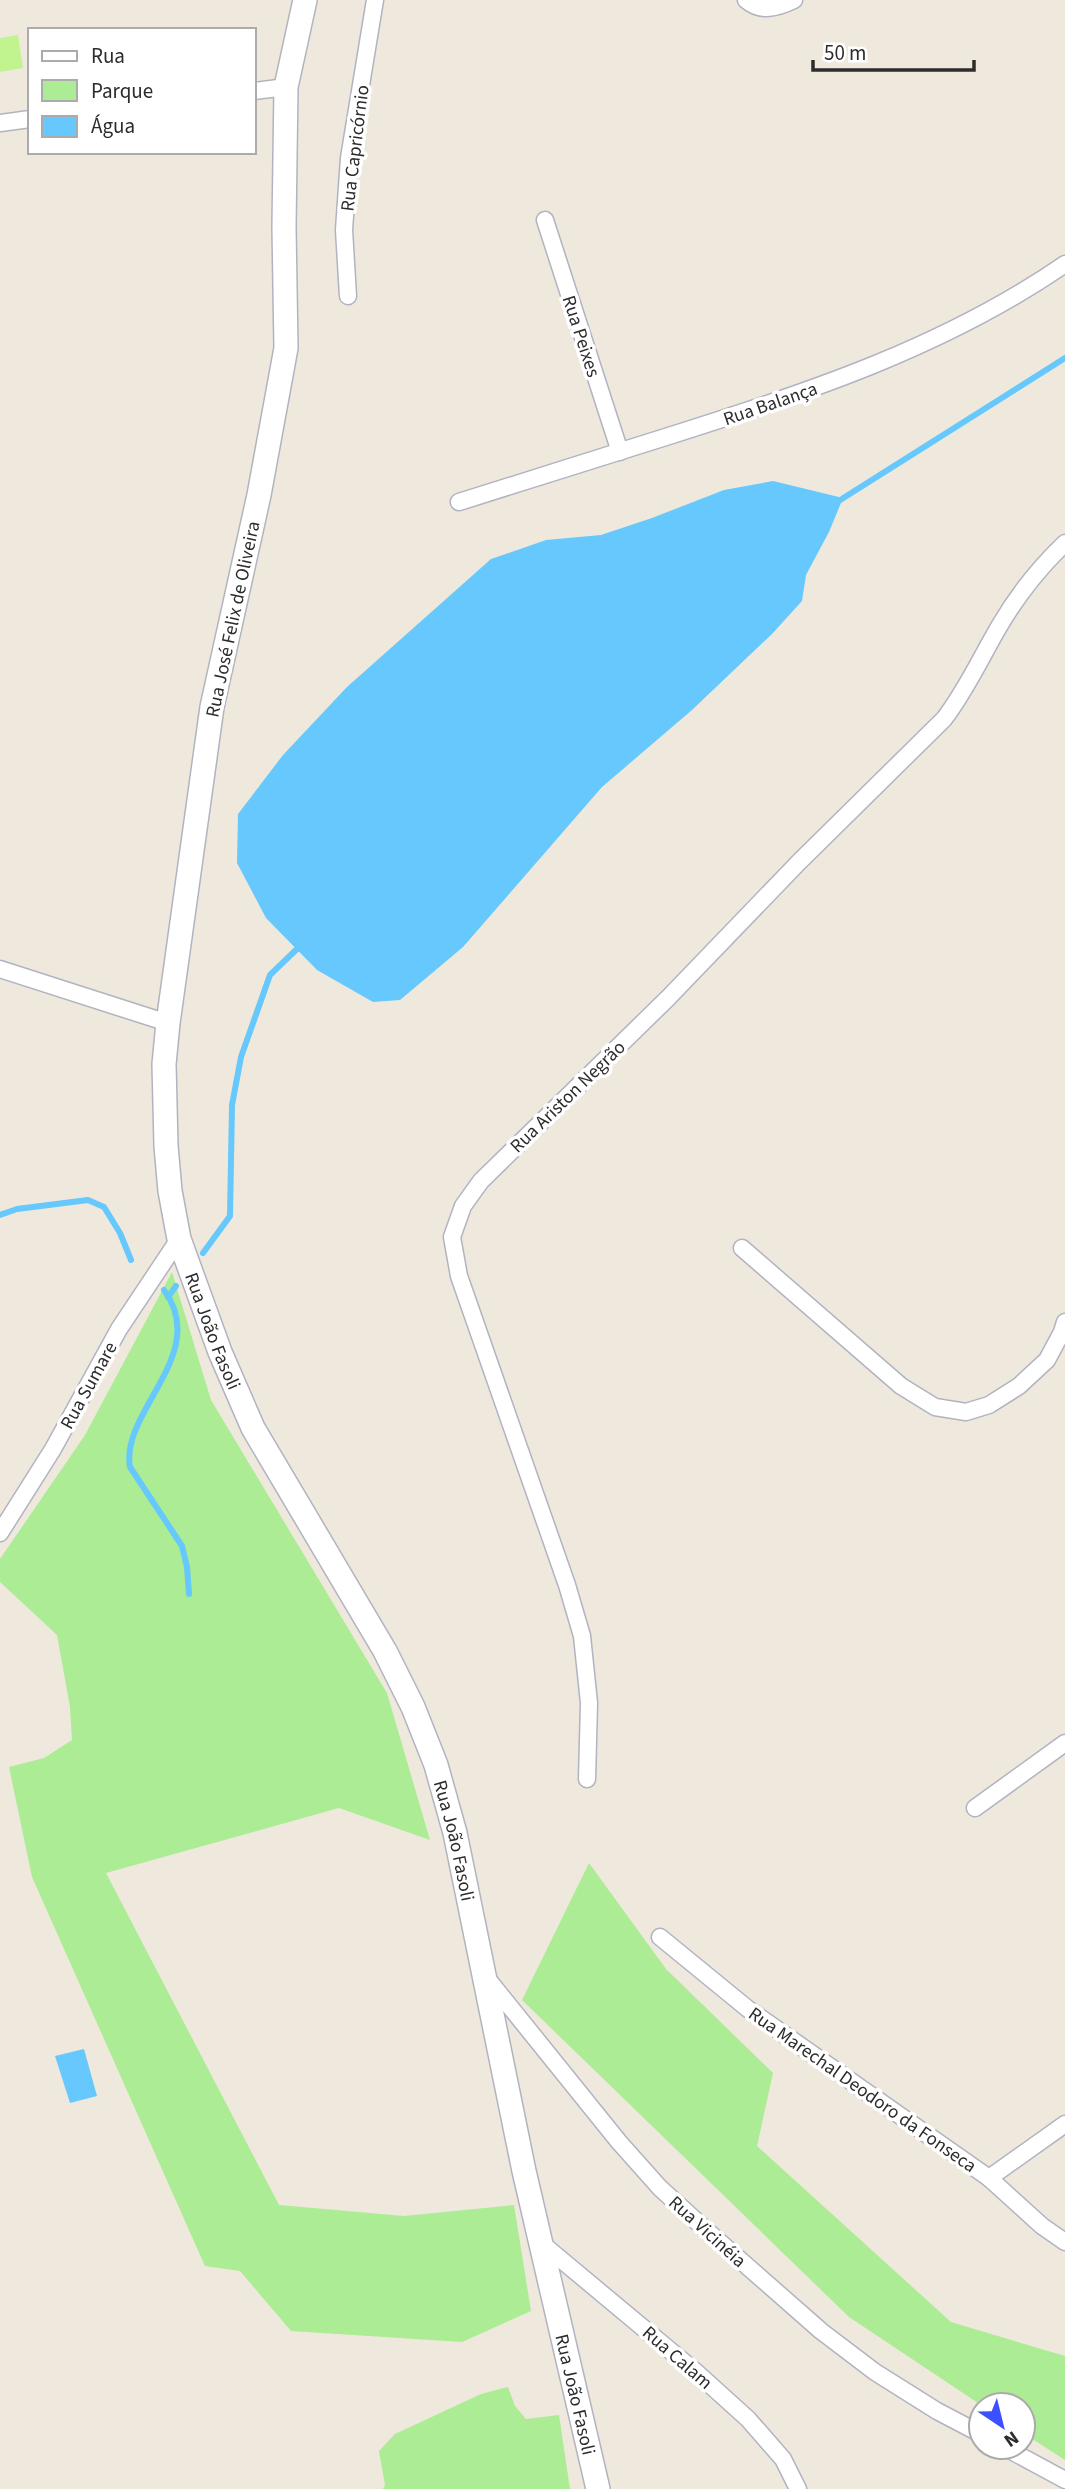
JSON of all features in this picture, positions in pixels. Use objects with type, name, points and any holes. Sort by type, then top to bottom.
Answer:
[{"type":"main road","name":"Rua José Felix de Oliveira","points":[[178,1238],[166,1146],[164,1064],[168,1024],[212,707],[259,495],[286,348],[286,88],[305,0]]},
{"type":"main road","name":"Rua João Fasoli","points":[[178,1238],[220,1352],[253,1428],[384,1651],[412,1707],[436,1765],[455,1833],[540,2242],[598,2489]]},
{"type":"street","name":"Rua Capricórnio","points":[[348,296],[344,230],[349,158],[375,0]]},
{"type":"street","points":[[746,0],[760,8],[770,9],[794,0]]},
{"type":"street","points":[[256,92],[286,88]]},
{"type":"street","points":[[0,123],[28,119]]},
{"type":"street","name":"Rua Peixes","points":[[545,220],[620,452]]},
{"type":"street","name":"Rua Balança","points":[[458,502],[779,401],[901,354],[986,313],[1065,264]]},
{"type":"street","name":"Rua Ariston Negrão","points":[[587,1779],[589,1703],[582,1636],[567,1585],[459,1276],[452,1237],[463,1206],[481,1181],[668,998],[799,862],[944,719],[963,694],[1001,623],[1050,557],[1065,543]]},
{"type":"street","points":[[0,969],[168,1024]]},
{"type":"street","name":"Rua Sumare","points":[[0,1534],[53,1449],[119,1329],[178,1238]]},
{"type":"street","points":[[742,1248],[901,1386],[935,1407],[966,1412],[989,1405],[1019,1387],[1047,1360],[1065,1322]]},
{"type":"street","points":[[975,1808],[1065,1743]]},
{"type":"street","name":"Rua Marechal Deodoro da Fonseca","points":[[660,1937],[748,2009],[989,2178],[1042,2226],[1065,2242]]},
{"type":"street","name":"Rua Vicinéia","points":[[484,1974],[619,2142],[660,2188],[821,2331],[874,2372],[967,2427]]},
{"type":"street","points":[[989,2178],[1065,2124]]},
{"type":"street","name":"Rua Calam","points":[[540,2242],[687,2364],[748,2420],[783,2459],[798,2489]]},
{"type":"street","points":[[1030,2461],[1065,2480]]},
{"type":"green space","points":[[18,35],[23,68],[0,72],[0,38]]},
{"type":"green space","points":[[172,1272],[211,1400],[387,1693],[430,1840],[339,1808],[106,1873],[279,2205],[404,2216],[514,2205],[531,2311],[462,2342],[291,2331],[240,2271],[205,2266],[32,1877],[9,1767],[44,1758],[72,1740],[70,1707],[57,1635],[0,1582],[0,1559],[85,1435]]},
{"type":"green space","points":[[589,1863],[666,1969],[773,2073],[757,2146],[951,2322],[1065,2356],[1065,2460],[1037,2442],[1037,2391],[967,2391],[967,2396],[849,2317],[522,2000]]},
{"type":"green space","points":[[508,2387],[515,2406],[526,2419],[559,2415],[570,2489],[383,2489],[385,2485],[379,2451],[395,2434],[481,2394]]},
{"type":"water","points":[[773,481],[843,498],[829,532],[806,575],[802,601],[772,634],[692,710],[602,787],[463,947],[400,1000],[373,1002],[317,970],[266,918],[237,863],[238,814],[283,755],[347,687],[491,559],[546,540],[601,535],[724,490]]},
{"type":"water","points":[[84,2049],[97,2096],[70,2103],[55,2056]]},
{"type":"waterway","points":[[837,502],[1065,358]]},
{"type":"waterway","points":[[203,1253],[230,1216],[232,1105],[241,1057],[270,975],[300,946]]},
{"type":"waterway","points":[[0,1215],[17,1209],[88,1200],[104,1207],[120,1233],[131,1260]]},
{"type":"waterway","points":[[168,1297],[176,1286]]},
{"type":"waterway","points":[[164,1290],[176,1314],[177,1337],[161,1382],[138,1425],[131,1446],[130,1467],[182,1546],[189,1594]]}]
